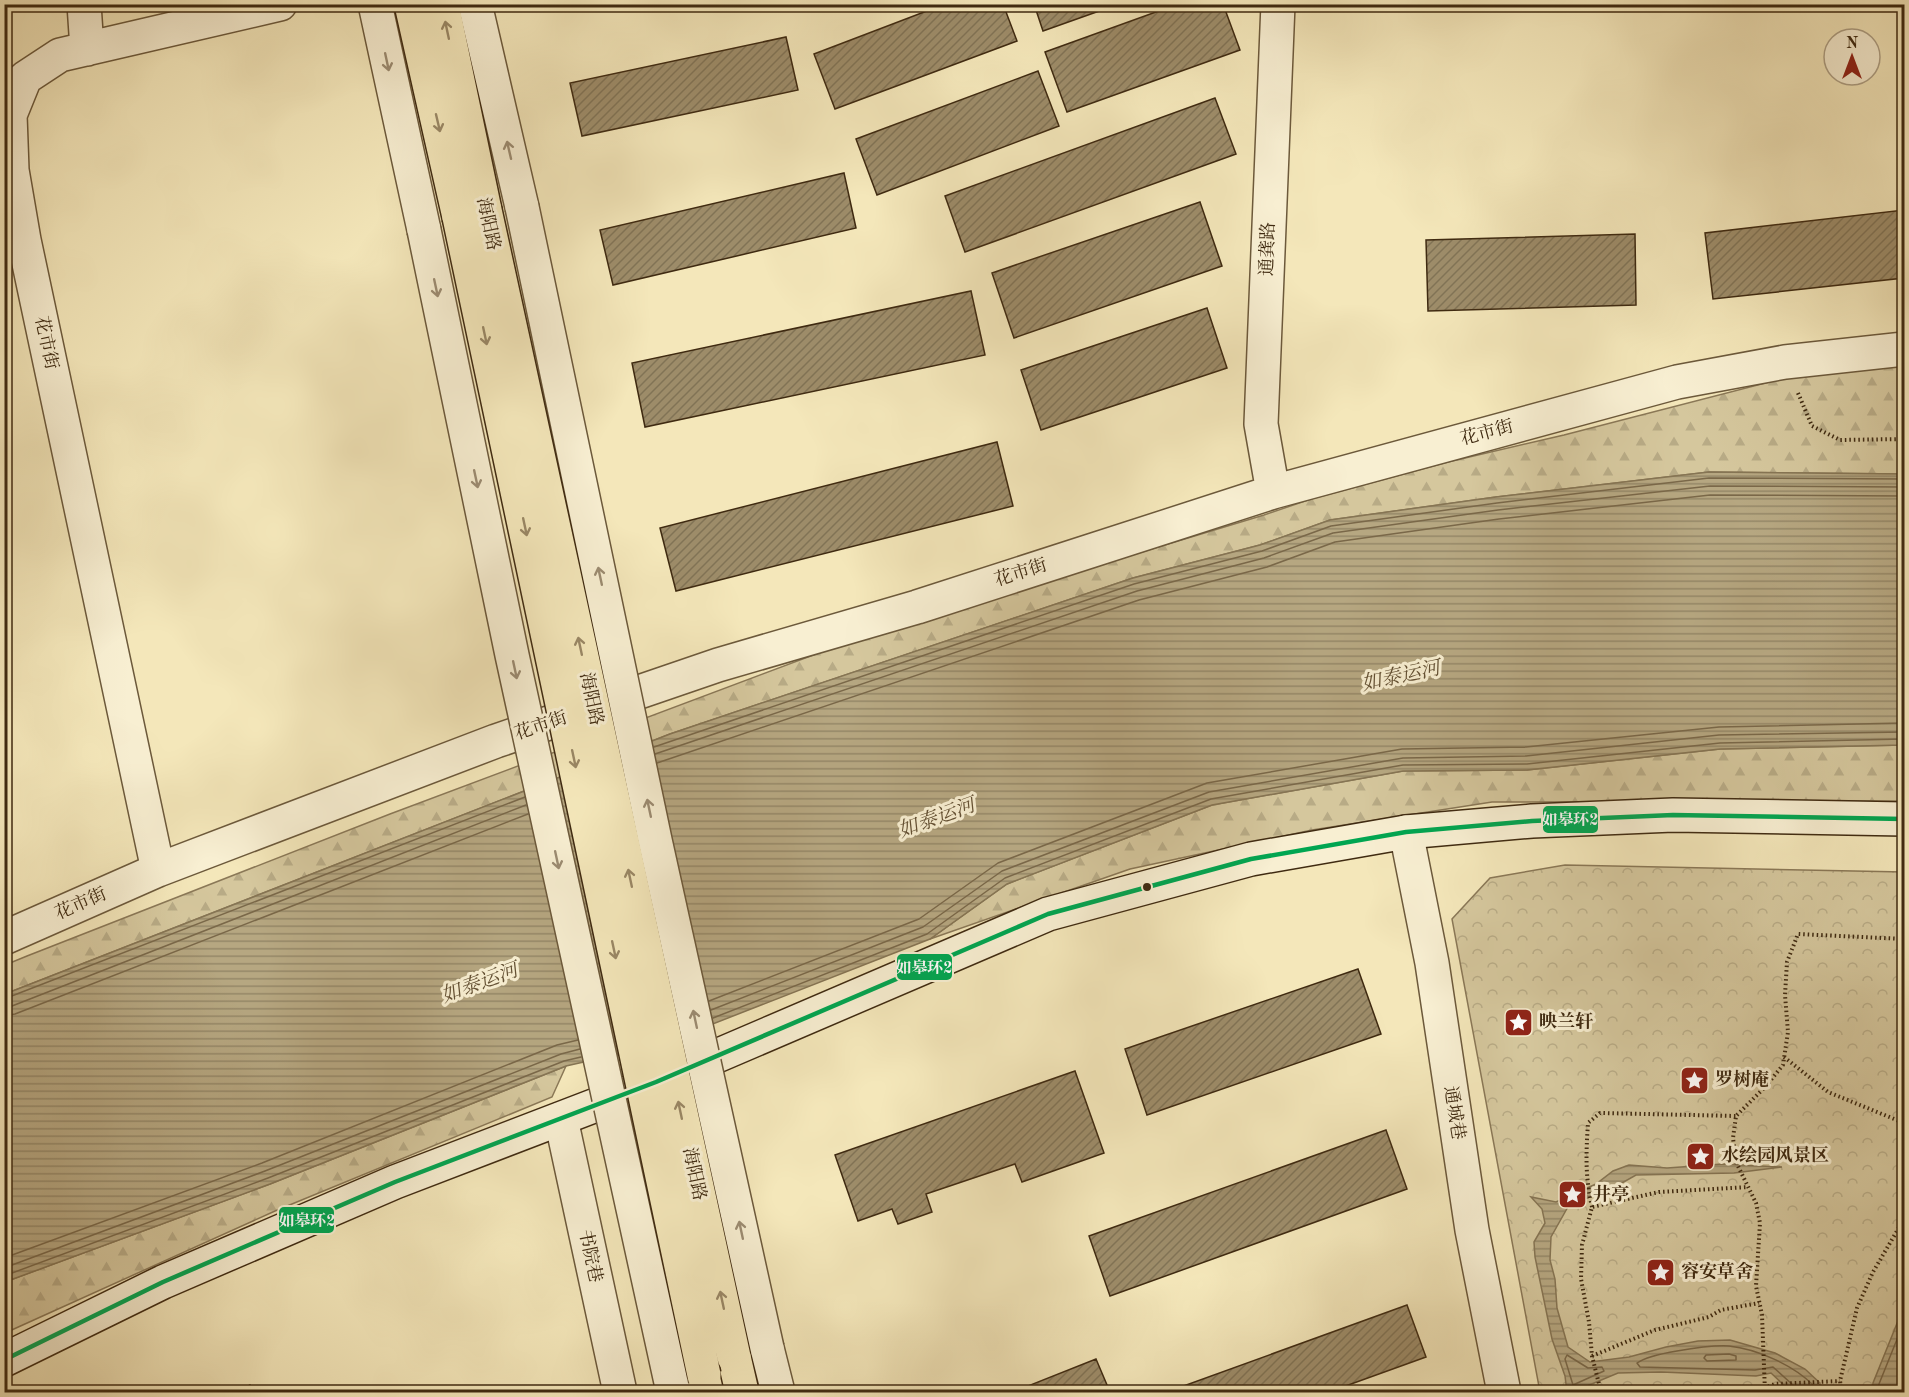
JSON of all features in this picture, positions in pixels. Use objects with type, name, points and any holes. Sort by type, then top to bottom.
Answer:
[{"type":"main road","name":"海阳路","points":[[411,4],[472,214],[742,1392]]},
{"type":"main road","name":"海阳路","points":[[442,4],[472,214],[706,1384]]},
{"type":"street","points":[[84,4],[87,49]]},
{"type":"street","name":"花市街","points":[[158,870],[24,240],[12,170],[10,115],[25,78],[60,55],[280,4]]},
{"type":"street","points":[[375,4],[512,655],[673,1390]]},
{"type":"street","points":[[475,4],[522,207],[655,840],[778,1392]]},
{"type":"street","name":"通龚路","points":[[1273,492],[1261,424],[1278,4]]},
{"type":"street","name":"花市街","points":[[4,938],[158,870],[496,741],[718,666],[917,607],[1273,492],[1677,382],[1785,362],[1905,349]]},
{"type":"street","points":[[4,1360],[163,1282],[395,1182],[656,1082],[1048,914],[1251,859],[1406,832],[1532,821],[1673,815],[1905,819]]},
{"type":"street","name":"通城巷","points":[[1406,832],[1432,963],[1472,1230],[1504,1392]]},
{"type":"street","name":"书院巷","points":[[561,1119],[620,1392]]},
{"type":"path","points":[[1785,362],[1812,426],[1840,440],[1905,439]]},
{"type":"path","points":[[1840,1381],[1775,1384],[1764,1390],[1761,1315],[1756,1286],[1760,1223],[1756,1203],[1736,1162],[1733,1138],[1736,1116],[1783,1065],[1788,1032],[1785,995],[1787,962],[1798,934],[1905,939]]},
{"type":"path","points":[[1784,1057],[1828,1092],[1905,1123]]},
{"type":"path","points":[[1601,1392],[1592,1356],[1581,1279],[1582,1245],[1592,1207],[1586,1183],[1588,1123],[1600,1113],[1736,1116]]},
{"type":"path","points":[[1592,1207],[1659,1192],[1748,1187]]},
{"type":"path","points":[[1842,1392],[1840,1381],[1857,1308],[1873,1272],[1905,1219]]},
{"type":"path","points":[[1592,1356],[1655,1330],[1709,1317],[1721,1310],[1759,1303]]},
{"type":"green space","points":[[1904,366],[1904,474],[1709,472],[1496,497],[1330,520],[1260,545],[1133,578],[670,734],[5,994],[5,965],[390,814],[864,636],[1311,499],[1448,462],[1564,435],[1804,373]]},
{"type":"green space","points":[[1904,745],[1904,801],[1492,802],[1312,830],[1130,869],[930,939],[1007,884],[1212,805],[1403,771],[1527,770],[1720,749]]},
{"type":"green space","name":"水绘园风景区","points":[[1565,865],[1904,872],[1904,1392],[1540,1392],[1452,919],[1490,878]]},
{"type":"green space","points":[[566,1066],[552,1097],[275,1211],[5,1333],[5,1282],[270,1184]]},
{"type":"water","name":"如泰运河","points":[[1709,472],[1904,474],[1904,745],[1720,749],[1527,770],[1403,771],[1212,805],[1007,884],[930,939],[659,1045],[566,1066],[270,1184],[5,1282],[5,994],[670,734],[1133,578],[1260,545],[1330,520],[1496,497]]},
{"type":"water","points":[[1723,1164],[1782,1167],[1734,1173],[1636,1175],[1613,1188],[1569,1205],[1551,1237],[1550,1260],[1555,1279],[1557,1308],[1568,1347],[1590,1362],[1629,1357],[1698,1341],[1730,1340],[1775,1353],[1805,1369],[1820,1383],[1819,1392],[1791,1392],[1771,1373],[1756,1376],[1661,1372],[1618,1373],[1582,1388],[1582,1392],[1567,1392],[1565,1376],[1552,1339],[1535,1257],[1534,1242],[1545,1223],[1542,1209],[1531,1197],[1556,1202],[1596,1184],[1613,1171],[1629,1165],[1667,1168]]},
{"type":"water","points":[[1904,1306],[1904,1392],[1872,1392],[1873,1383]]},
{"type":"building","points":[[945,4],[1003,4],[1017,41],[835,109],[814,54]]},
{"type":"building","points":[[1034,4],[1119,4],[1043,31]]},
{"type":"building","points":[[1178,4],[1223,4],[1240,50],[1067,112],[1045,52]]},
{"type":"building","points":[[786,37],[798,90],[582,136],[570,83]]},
{"type":"building","points":[[1038,71],[1059,126],[877,195],[856,139]]},
{"type":"building","points":[[1215,98],[1236,154],[965,252],[945,196]]},
{"type":"building","points":[[844,173],[856,228],[613,285],[600,230]]},
{"type":"building","points":[[1200,202],[1222,266],[1014,338],[992,273]]},
{"type":"building","points":[[1904,210],[1904,278],[1713,299],[1705,233]]},
{"type":"building","points":[[1635,234],[1636,305],[1428,311],[1426,240]]},
{"type":"building","points":[[971,291],[985,355],[645,427],[632,363]]},
{"type":"building","points":[[1207,308],[1227,368],[1041,430],[1021,370]]},
{"type":"building","points":[[997,442],[1013,506],[676,591],[660,528]]},
{"type":"building","points":[[1358,969],[1381,1034],[1147,1115],[1125,1049]]},
{"type":"building","points":[[1075,1071],[1104,1153],[1022,1182],[1015,1164],[926,1194],[932,1212],[898,1224],[892,1209],[858,1221],[835,1155]]},
{"type":"building","points":[[1386,1130],[1407,1189],[1110,1296],[1089,1236]]},
{"type":"building","points":[[1407,1305],[1426,1357],[1329,1392],[1179,1392],[1178,1388]]},
{"type":"building","points":[[1096,1359],[1110,1392],[1013,1392]]},
{"type":"building","points":[[250,1385],[254,1392],[236,1392]]},
{"type":"transit line","name":"如皋环2","points":[[4,1360],[163,1282],[395,1182],[656,1082],[1048,914],[1251,859],[1406,832],[1532,821],[1673,815],[1904,819]]},
{"type":"place","name":"映兰轩","points":[[1518,1022]]},
{"type":"place","name":"罗树庵","points":[[1694,1080]]},
{"type":"place","name":"水绘园风景区","points":[[1700,1156]]},
{"type":"place","name":"井亭","points":[[1572,1195]]},
{"type":"place","name":"容安草舍","points":[[1660,1272]]}]
